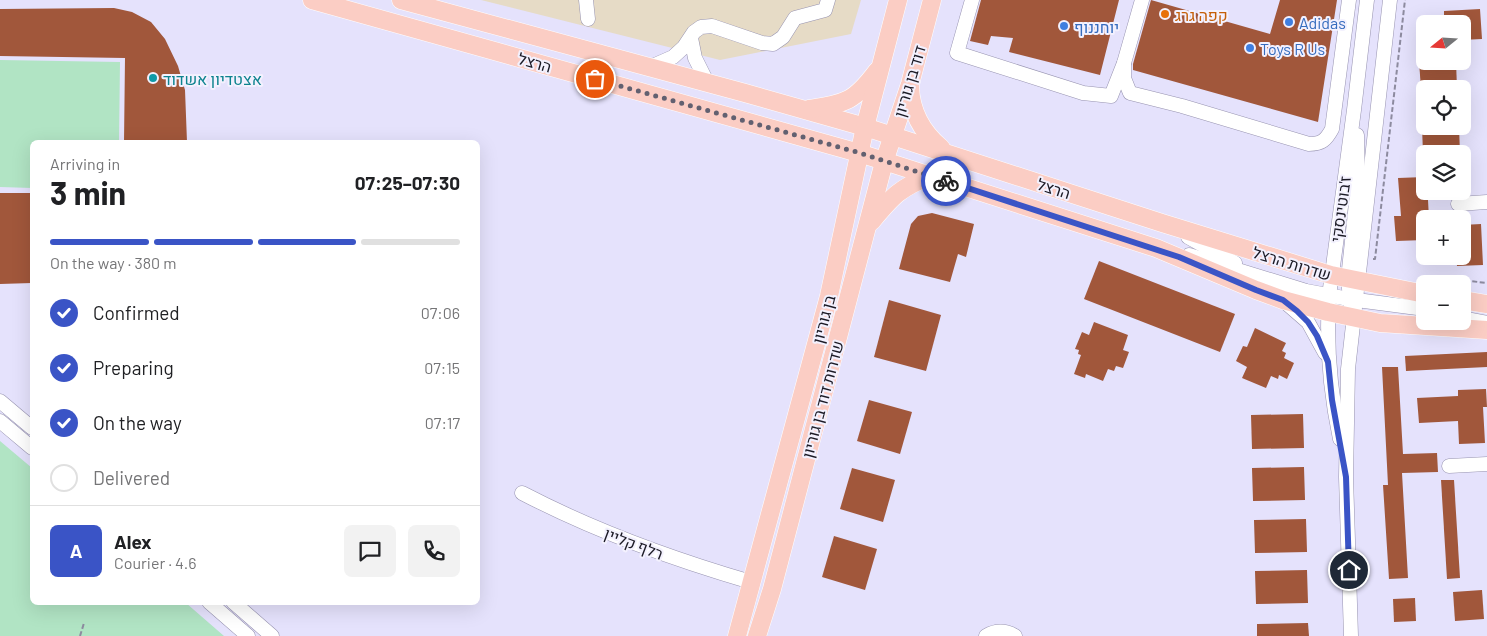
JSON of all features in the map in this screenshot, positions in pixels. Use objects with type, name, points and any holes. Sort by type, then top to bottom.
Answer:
[{"type":"main road","name":"הרצל","points":[[312,0],[860,153],[930,176]]},
{"type":"main road","name":"הרצל","points":[[401,0],[446,7],[648,68],[892,136]]},
{"type":"main road","name":"בן גוריון","points":[[737,636],[829,296],[865,127],[898,0]]},
{"type":"main road","name":"דוד בן גוריון","points":[[884,162],[910,84],[932,0]]},
{"type":"main road","points":[[804,110],[833,105],[854,98],[883,63]]},
{"type":"main road","points":[[910,84],[914,110],[925,134],[945,152]]},
{"type":"main road","points":[[892,136],[945,152]]},
{"type":"main road","name":"הרצל","points":[[945,152],[1162,223]]},
{"type":"main road","name":"שדרות דוד בן גוריון","points":[[757,636],[772,589],[884,162]]},
{"type":"main road","points":[[868,226],[892,197],[910,184],[930,176],[1156,248],[1283,300],[1328,304],[1354,318],[1417,326],[1487,330]]},
{"type":"main road","name":"שדרות הרצל","points":[[1162,223],[1416,302]]},
{"type":"main road","points":[[1471,301],[1487,304]]},
{"type":"street","points":[[586,0],[588,19]]},
{"type":"street","points":[[648,68],[673,57],[684,47],[698,29],[708,25],[762,43],[773,44],[783,37],[795,18],[825,10],[828,0]]},
{"type":"street","points":[[972,0],[957,53],[1083,93],[1111,96],[1124,63],[1142,0]]},
{"type":"street","points":[[1124,63],[1124,78],[1130,93],[1182,106],[1309,144],[1318,144],[1325,141],[1332,129],[1348,0]]},
{"type":"street","name":"ז'בוטינסקי","points":[[1350,636],[1346,477],[1348,369],[1354,318],[1353,300],[1346,279],[1354,110],[1367,0]]},
{"type":"street","name":"ז'בוטינסקי","points":[[1346,477],[1332,400],[1328,362],[1328,304],[1346,279],[1378,109],[1390,0]]},
{"type":"street","points":[[691,38],[695,58],[708,84]]},
{"type":"street","points":[[1358,184],[1378,109]]},
{"type":"street","points":[[1346,279],[1358,184],[1358,148],[1354,110]]},
{"type":"street","points":[[1458,204],[1487,202]]},
{"type":"street","points":[[1162,223],[1262,278]]},
{"type":"street","points":[[1156,248],[1201,258],[1306,291],[1328,304],[1353,300],[1416,304]]},
{"type":"street","points":[[1283,300],[1308,322],[1317,336],[1328,362]]},
{"type":"street","points":[[1471,309],[1487,309]]},
{"type":"street","points":[[1471,320],[1487,323]]},
{"type":"street","points":[[0,401],[30,426]]},
{"type":"street","points":[[0,421],[30,446]]},
{"type":"street","points":[[1449,466],[1487,464]]},
{"type":"street","name":"רלף קליין","points":[[522,494],[612,535],[698,566],[751,582]]},
{"type":"street","points":[[212,605],[248,636]]},
{"type":"street","points":[[236,605],[272,636]]},
{"type":"street","points":[[986,636],[998,631],[1015,636]]},
{"type":"path","points":[[1375,259],[1404,0]]},
{"type":"path","points":[[1471,281],[1487,283]]},
{"type":"path","points":[[80,636],[84,624]]},
{"type":"shaded area","points":[[481,0],[861,0],[851,34],[720,60]]},
{"type":"green space","points":[[0,60],[120,62],[119,140],[30,140],[30,188],[0,187]]},
{"type":"green space","points":[[0,441],[30,466],[30,605],[188,605],[224,636],[0,636]]},
{"type":"building","name":"יוחננוף","points":[[981,0],[1119,0],[1100,75],[1009,52],[1013,38],[991,36],[988,45],[970,41]]},
{"type":"building","points":[[1151,0],[1270,34],[1280,0],[1337,0],[1318,122],[1133,70]]},
{"type":"building","name":"אצטדיון אשדוד","points":[[114,8],[132,12],[151,22],[165,39],[178,66],[185,90],[187,140],[124,140],[125,58],[0,56],[0,9]]},
{"type":"building","points":[[1480,9],[1482,39],[1471,40],[1471,15],[1444,15],[1444,11]]},
{"type":"building","points":[[1420,70],[1456,70],[1457,80],[1420,80]]},
{"type":"building","points":[[1422,135],[1459,135],[1460,145],[1423,145]]},
{"type":"building","points":[[1416,177],[1416,200],[1428,200],[1429,210],[1416,210],[1416,240],[1396,241],[1394,216],[1401,216],[1398,178]]},
{"type":"building","points":[[0,193],[30,193],[30,283],[0,284]]},
{"type":"building","points":[[932,213],[974,224],[966,257],[958,254],[950,282],[899,269],[911,224],[918,216]]},
{"type":"building","points":[[1481,224],[1483,265],[1457,266],[1471,265],[1471,225]]},
{"type":"building","points":[[1099,261],[1235,314],[1220,352],[1084,299]]},
{"type":"building","points":[[889,300],[941,315],[926,371],[874,357]]},
{"type":"building","points":[[1094,322],[1128,335],[1123,350],[1129,352],[1123,368],[1116,366],[1114,371],[1108,369],[1103,381],[1086,374],[1085,378],[1074,374],[1081,355],[1078,354],[1079,350],[1075,349],[1082,332],[1089,335]]},
{"type":"building","points":[[1255,328],[1286,343],[1282,351],[1286,353],[1284,358],[1294,363],[1287,379],[1279,375],[1278,379],[1271,376],[1266,388],[1242,378],[1247,367],[1236,361],[1243,346],[1247,347]]},
{"type":"building","points":[[1487,352],[1487,367],[1406,371],[1405,356]]},
{"type":"building","points":[[1382,367],[1398,367],[1403,454],[1437,453],[1438,472],[1402,473],[1408,578],[1389,579],[1383,485],[1388,485]]},
{"type":"building","points":[[1486,389],[1487,407],[1483,407],[1485,443],[1459,444],[1458,421],[1419,423],[1417,398],[1458,396],[1458,390]]},
{"type":"building","points":[[869,400],[912,412],[900,454],[857,441]]},
{"type":"building","points":[[1303,414],[1304,448],[1252,449],[1251,415]]},
{"type":"building","points":[[1304,467],[1305,500],[1253,501],[1252,468]]},
{"type":"building","points":[[852,468],[895,480],[883,522],[840,509]]},
{"type":"building","points":[[1441,480],[1454,480],[1460,578],[1447,579]]},
{"type":"building","points":[[1306,519],[1307,552],[1255,553],[1254,520]]},
{"type":"building","points":[[834,536],[877,549],[865,590],[822,577]]},
{"type":"building","points":[[1307,570],[1308,603],[1256,604],[1255,571]]},
{"type":"building","points":[[1482,590],[1484,619],[1455,621],[1453,592]]},
{"type":"building","points":[[1415,598],[1416,621],[1394,622],[1393,599]]},
{"type":"building","points":[[1308,623],[1309,636],[1257,636],[1257,624]]},
{"type":"way so far","points":[[595,79],[860,153],[946,181]]},
{"type":"place","name":"קפה גרג","points":[[1165,14]]},
{"type":"place","name":"Adidas","points":[[1289,22]]},
{"type":"place","name":"יוחננוף","points":[[1064,26]]},
{"type":"place","name":"Toys R Us","points":[[1250,48]]},
{"type":"place","name":"אצטדיון אשדוד","points":[[153,78]]},
{"type":"route","points":[[946,181],[1156,248],[1283,300],[1297,311],[1308,322],[1317,336],[1328,362],[1332,400],[1346,477],[1349,570]]}]
